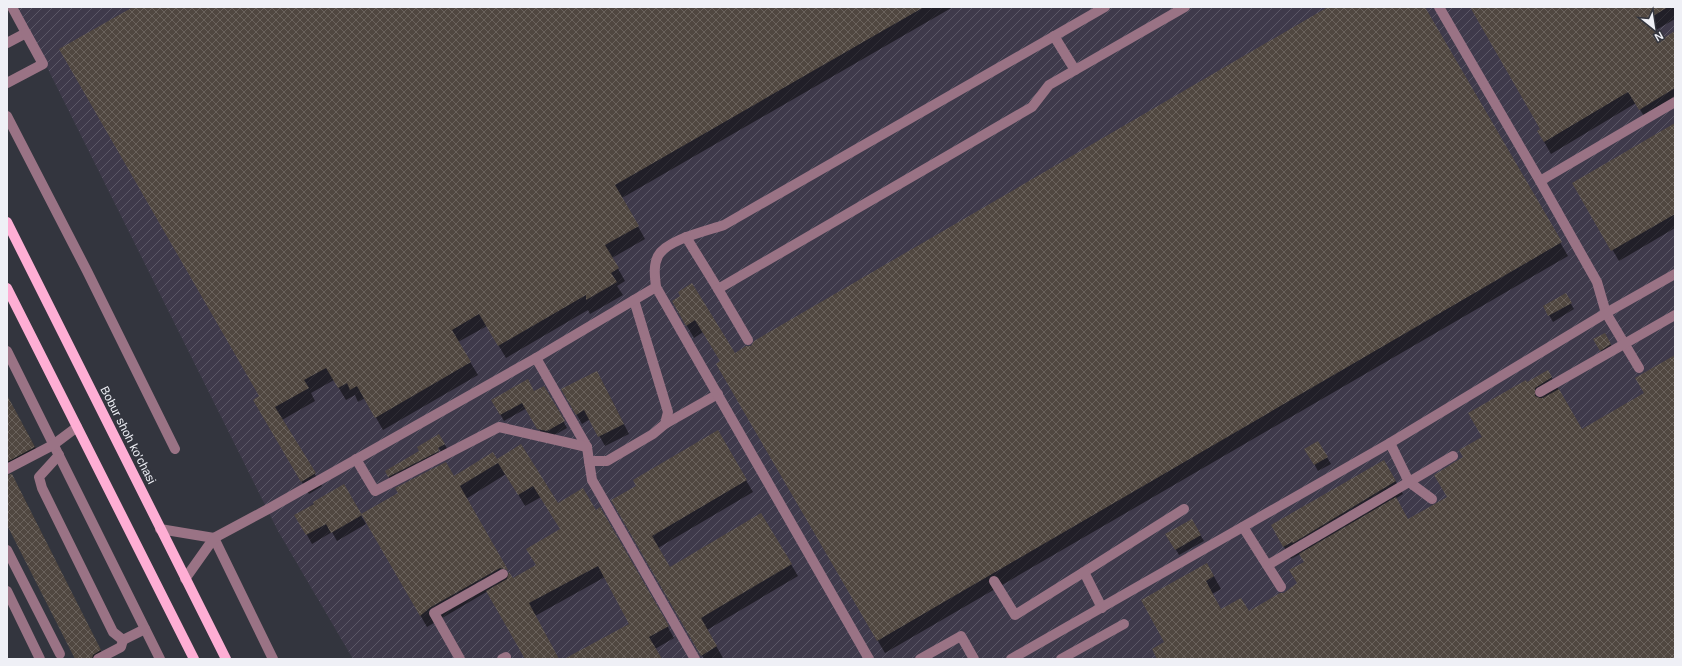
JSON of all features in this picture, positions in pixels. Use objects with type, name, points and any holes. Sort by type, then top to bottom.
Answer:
[{"type":"main road","name":"Bobur shoh ko'chasi","points":[[7,222],[226,659]]},
{"type":"main road","points":[[7,288],[194,659]]},
{"type":"lane","points":[[7,9],[12,7],[43,64],[7,83]]},
{"type":"lane","points":[[869,659],[656,287],[654,270],[658,255],[676,241],[724,225],[1105,7]]},
{"type":"lane","points":[[718,289],[1032,107],[1050,85],[1169,11],[1185,7]]},
{"type":"lane","points":[[1439,7],[1540,180],[1597,282],[1606,313],[1639,368]]},
{"type":"lane","points":[[7,43],[26,33]]},
{"type":"lane","points":[[1054,36],[1075,70]]},
{"type":"lane","points":[[1540,180],[1675,102]]},
{"type":"lane","points":[[7,116],[175,449]]},
{"type":"lane","points":[[686,237],[748,340]]},
{"type":"lane","points":[[1010,659],[1390,443],[1606,313],[1675,274]]},
{"type":"lane","points":[[185,579],[214,538],[536,358],[656,287]]},
{"type":"lane","points":[[634,300],[668,412],[665,424]]},
{"type":"lane","points":[[1540,392],[1675,315]]},
{"type":"lane","points":[[7,351],[160,659]]},
{"type":"lane","points":[[536,358],[587,447],[592,480],[695,659]]},
{"type":"lane","points":[[589,461],[607,461],[653,434],[665,424],[718,394]]},
{"type":"lane","points":[[7,469],[53,445],[77,427]]},
{"type":"lane","points":[[356,459],[375,490],[499,427],[587,447]]},
{"type":"lane","points":[[1390,443],[1409,482],[1432,499]]},
{"type":"lane","points":[[59,455],[39,477],[42,488],[113,632],[123,640]]},
{"type":"lane","points":[[1268,565],[1453,456]]},
{"type":"lane","points":[[994,581],[1015,616],[1184,509]]},
{"type":"lane","points":[[1243,527],[1281,587]]},
{"type":"lane","points":[[160,529],[214,538]]},
{"type":"lane","points":[[214,538],[273,659]]},
{"type":"lane","points":[[7,550],[60,654]]},
{"type":"lane","points":[[1084,572],[1102,608]]},
{"type":"lane","points":[[460,659],[434,613],[503,574]]},
{"type":"lane","points":[[7,591],[40,659]]},
{"type":"lane","points":[[1062,659],[1124,624]]},
{"type":"lane","points":[[98,659],[121,647],[123,640],[145,629]]},
{"type":"lane","points":[[920,659],[961,636],[974,659]]},
{"type":"shaded area","points":[[17,7],[1675,7],[1675,659],[353,659],[278,531]]},
{"type":"building","points":[[133,7],[924,7],[615,185],[639,226],[605,245],[619,268],[611,273],[617,282],[586,300],[586,295],[498,346],[479,314],[452,330],[471,362],[375,418],[357,386],[350,390],[347,383],[338,388],[326,368],[304,380],[309,388],[275,407],[316,473],[301,482],[253,400],[259,396],[59,49]]},
{"type":"building","points":[[1328,7],[1425,7],[1562,242],[877,641],[716,364],[720,361],[695,320],[686,326],[672,301],[680,296],[678,292],[692,283],[735,353],[746,346],[751,346],[754,341]]},
{"type":"building","points":[[1470,7],[1668,7],[1650,18],[1662,39],[1675,31],[1675,88],[1639,110],[1628,92],[1544,142],[1537,131],[1540,129]]},
{"type":"building","points":[[1675,123],[1675,214],[1611,251],[1572,183]]},
{"type":"building","points":[[1566,293],[1572,303],[1548,316],[1543,306]]},
{"type":"building","points":[[1605,333],[1611,344],[1600,351],[1593,339]]},
{"type":"building","points":[[1675,355],[1675,659],[1157,659],[1152,649],[1164,642],[1141,600],[1207,563],[1214,576],[1206,581],[1221,609],[1241,598],[1249,611],[1280,593],[1284,593],[1297,583],[1289,570],[1304,562],[1299,554],[1396,497],[1408,519],[1447,497],[1434,475],[1463,457],[1459,450],[1482,437],[1468,413],[1526,380],[1527,382],[1548,370],[1552,377],[1535,388],[1535,396],[1543,398],[1559,389],[1582,429],[1644,393],[1635,378]]},
{"type":"building","points":[[597,371],[624,424],[598,437],[584,410],[576,415],[561,389]]},
{"type":"building","points":[[528,379],[534,391],[544,386],[565,421],[547,431],[537,429],[522,403],[500,415],[491,400]]},
{"type":"building","points":[[7,395],[35,447],[7,462]]},
{"type":"building","points":[[718,430],[747,480],[652,536],[670,567],[761,513],[792,564],[701,618],[717,646],[701,656],[611,500],[636,486],[633,480]]},
{"type":"building","points":[[439,434],[445,444],[438,448],[439,451],[388,477],[385,471],[419,451],[417,447]]},
{"type":"building","points":[[1318,441],[1328,457],[1314,465],[1304,449]]},
{"type":"building","points":[[521,444],[558,503],[583,488],[596,510],[600,507],[669,626],[649,637],[662,659],[564,659],[629,624],[598,566],[529,603],[559,659],[525,659],[486,591],[507,579],[509,572],[513,578],[536,565],[526,549],[560,529],[533,486],[518,495],[498,463],[460,486],[508,570],[500,568],[431,607],[420,616],[361,514],[398,493],[395,488],[446,462],[454,476],[493,452],[497,459]]},
{"type":"building","points":[[1384,460],[1396,481],[1293,543],[1292,542],[1283,547],[1271,525]]},
{"type":"building","points":[[12,474],[101,650],[93,655],[92,659],[75,659],[7,525],[7,475]]},
{"type":"building","points":[[344,484],[362,515],[331,533],[326,524],[306,535],[294,515]]},
{"type":"building","points":[[1192,519],[1201,535],[1175,550],[1165,534]]}]
